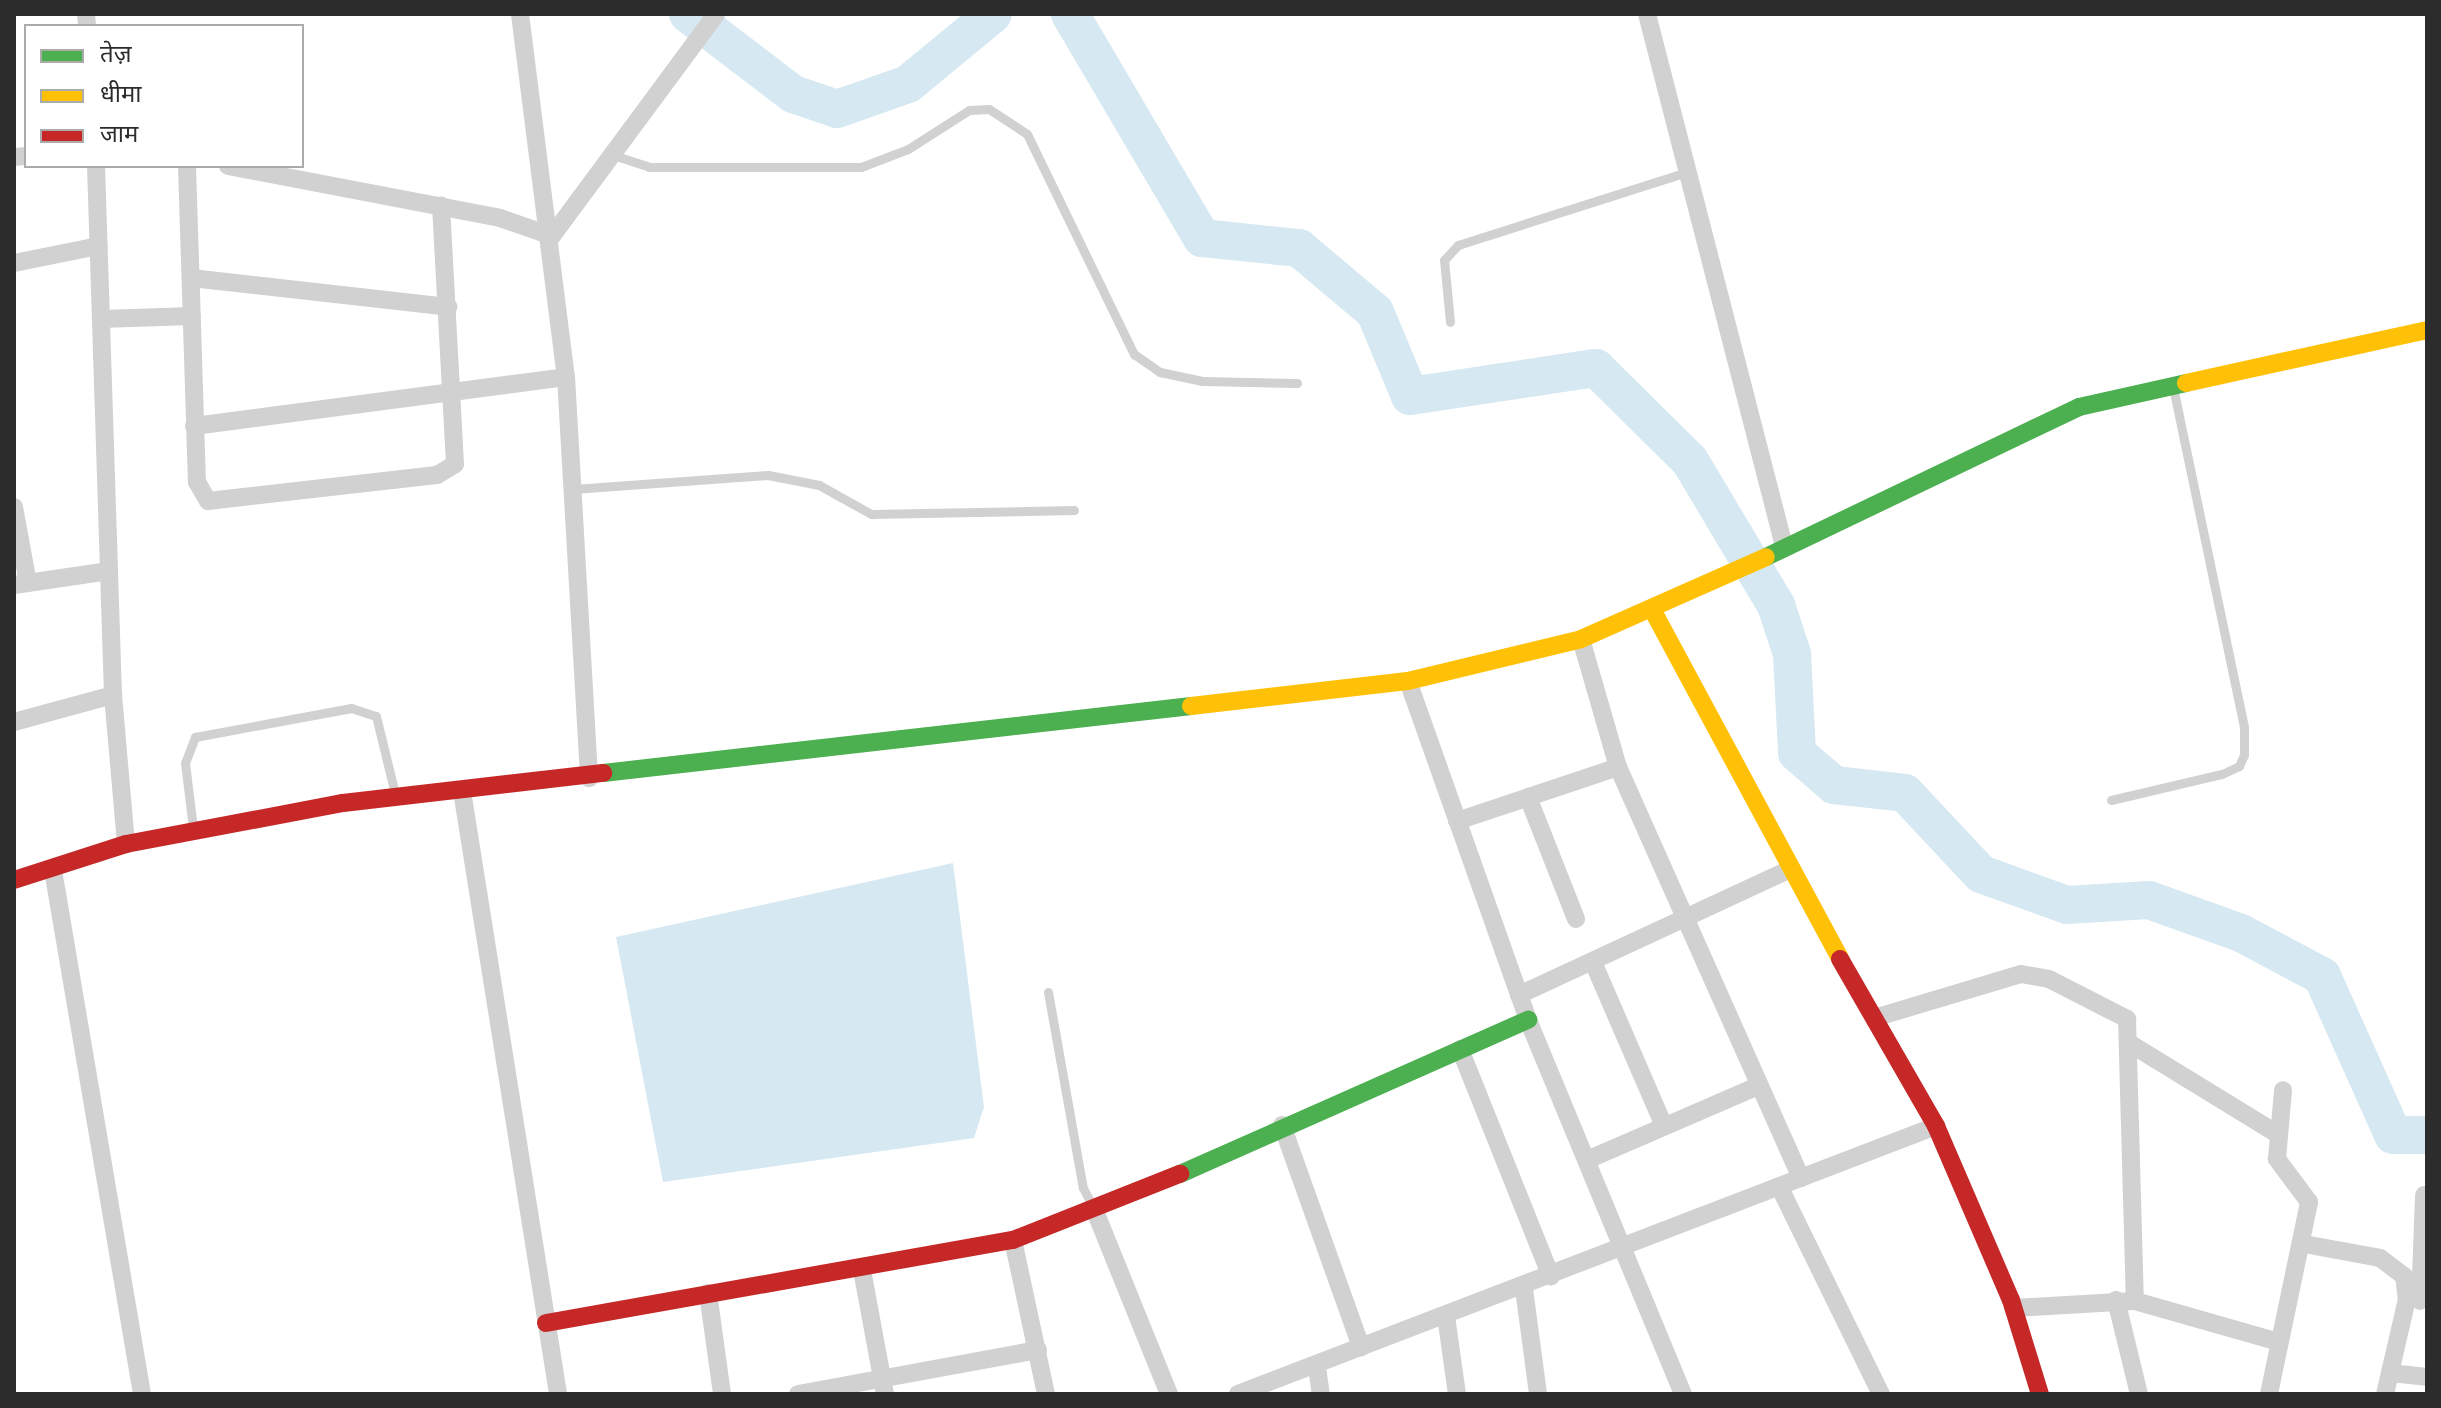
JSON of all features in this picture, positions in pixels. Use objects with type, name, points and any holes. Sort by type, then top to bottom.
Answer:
[{"type":"main road","points":[[14,880],[53,870],[126,844],[396,797],[589,778],[1408,681],[1581,639],[1653,611],[2024,430],[2079,407],[2427,330]]},
{"type":"main road","points":[[1653,611],[1788,870],[1936,1126],[2013,1308],[2040,1394]]},
{"type":"main road","points":[[546,1323],[708,1293],[862,1270],[1013,1240],[1095,1211],[1282,1125],[1528,1020]]},
{"type":"street","points":[[520,14],[552,236],[566,377],[589,778]]},
{"type":"street","points":[[552,236],[716,14]]},
{"type":"street","points":[[1647,14],[1684,173],[1784,546]]},
{"type":"street","points":[[96,168],[113,695],[126,844]]},
{"type":"street","points":[[187,168],[197,482],[208,501],[437,475],[455,464],[454,391],[441,205]]},
{"type":"street","points":[[239,168],[441,205],[552,236]]},
{"type":"street","points":[[14,263],[98,246]]},
{"type":"street","points":[[191,278],[448,307]]},
{"type":"street","points":[[101,319],[192,316]]},
{"type":"street","points":[[194,426],[566,377]]},
{"type":"street","points":[[14,507],[21,584],[109,571]]},
{"type":"street","points":[[1581,639],[1618,767],[1801,1178]]},
{"type":"street","points":[[1408,681],[1528,1020],[1683,1394]]},
{"type":"street","points":[[14,722],[113,695]]},
{"type":"street","points":[[1457,821],[1618,767]]},
{"type":"street","points":[[462,791],[558,1394]]},
{"type":"street","points":[[1528,797],[1576,919]]},
{"type":"street","points":[[53,870],[142,1394]]},
{"type":"street","points":[[1519,995],[1788,870]]},
{"type":"street","points":[[1593,962],[1664,1126]]},
{"type":"street","points":[[1874,1018],[2034,974],[2127,1019],[2135,1301]]},
{"type":"street","points":[[2129,1043],[2279,1135]]},
{"type":"street","points":[[1460,1049],[1551,1277]]},
{"type":"street","points":[[1587,1160],[1758,1086]]},
{"type":"street","points":[[2269,1394],[2304,1244],[2306,1191],[2280,1167],[2283,1090]]},
{"type":"street","points":[[1282,1125],[1361,1347]]},
{"type":"street","points":[[1238,1394],[1524,1289],[1936,1126]]},
{"type":"street","points":[[1779,1186],[1881,1394]]},
{"type":"street","points":[[2385,1394],[2418,1300],[2424,1195]]},
{"type":"street","points":[[1095,1211],[1169,1394]]},
{"type":"street","points":[[1013,1240],[1046,1394]]},
{"type":"street","points":[[2304,1244],[2396,1266],[2418,1300]]},
{"type":"street","points":[[862,1270],[884,1386]]},
{"type":"street","points":[[1524,1289],[1538,1394]]},
{"type":"street","points":[[708,1293],[722,1394]]},
{"type":"street","points":[[2116,1300],[2139,1394]]},
{"type":"street","points":[[2013,1308],[2135,1301],[2279,1342]]},
{"type":"street","points":[[1446,1316],[1457,1394]]},
{"type":"street","points":[[798,1394],[884,1386],[1038,1350]]},
{"type":"street","points":[[1317,1367],[1321,1394]]},
{"type":"street","points":[[2390,1373],[2427,1377]]},
{"type":"lane","points":[[613,155],[649,167],[861,167],[908,149],[969,110],[989,109],[1027,134],[1134,354],[1160,372],[1202,381],[1297,383]]},
{"type":"lane","points":[[1450,322],[1444,260],[1458,245],[1684,173]]},
{"type":"lane","points":[[2111,800],[2222,774],[2239,766],[2244,755],[2244,727],[2172,385]]},
{"type":"lane","points":[[573,489],[768,475],[819,485],[871,514],[1074,510]]},
{"type":"lane","points":[[194,831],[185,763],[195,737],[351,708],[376,716],[396,797]]},
{"type":"lane","points":[[1048,992],[1083,1188],[1095,1211]]},
{"type":"shaded area","points":[[953,863],[984,1107],[974,1138],[663,1182],[616,937]]},
{"type":"waterway","points":[[688,14],[793,94],[837,109],[908,84],[993,14]]},
{"type":"waterway","points":[[1070,14],[1202,238],[1299,248],[1375,312],[1410,396],[1596,368],[1690,461],[1776,605],[1792,654],[1797,753],[1834,785],[1905,793],[1981,874],[2067,905],[2149,900],[2241,933],[2322,976],[2393,1135],[2427,1135]]},
{"type":"traffic: fast","points":[[1766,557],[2079,407],[2186,383]]},
{"type":"traffic: fast","points":[[603,773],[1191,706]]},
{"type":"traffic: fast","points":[[1180,1174],[1528,1020]]},
{"type":"traffic: slow","points":[[2186,383],[2427,330]]},
{"type":"traffic: slow","points":[[1191,706],[1408,681],[1581,639],[1766,557]]},
{"type":"traffic: slow","points":[[1653,611],[1840,959]]},
{"type":"traffic: jam","points":[[14,880],[126,844],[343,803],[603,773]]},
{"type":"traffic: jam","points":[[1840,959],[1936,1126],[2011,1300],[2040,1394]]},
{"type":"traffic: jam","points":[[546,1323],[1013,1240],[1180,1174]]}]
